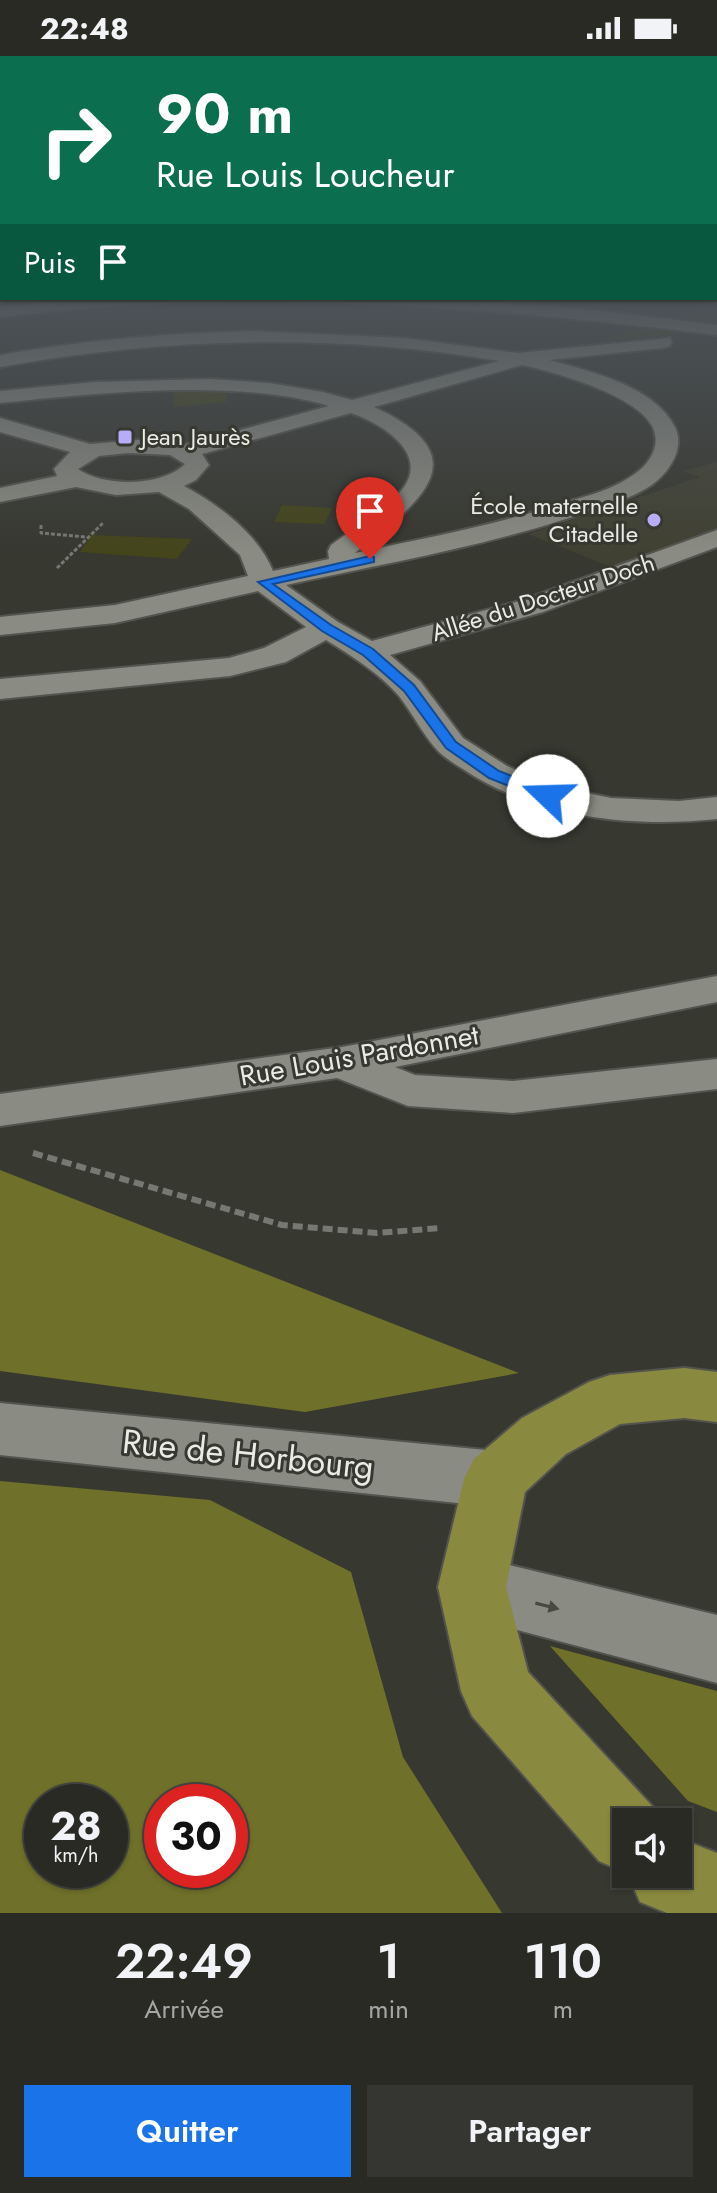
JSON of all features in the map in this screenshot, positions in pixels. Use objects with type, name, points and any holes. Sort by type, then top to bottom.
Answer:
[{"type":"main road","points":[[612,1818],[497,1691],[472,1587],[496,1479],[544,1436],[610,1400],[684,1393],[717,1397]]},
{"type":"main road","points":[[692,1883],[717,1893]]},
{"type":"street","points":[[184,452],[455,379]]},
{"type":"street","points":[[0,626],[115,614],[521,525],[611,496],[645,478],[665,456],[666,432],[655,414],[633,398],[588,379]]},
{"type":"street","points":[[0,397],[71,389],[184,385],[285,393],[354,406],[393,424],[415,443],[422,460],[418,484],[408,497],[341,551],[343,565]]},
{"type":"street","points":[[0,425],[89,452]]},
{"type":"street","points":[[0,495],[76,480],[105,487],[162,484],[193,472],[197,465],[194,458],[184,452],[149,446],[89,452],[77,457],[66,469],[76,480]]},
{"type":"street","points":[[162,484],[198,504],[252,552],[264,582],[327,628],[368,652],[409,688],[451,745],[494,774],[548,796],[611,809],[679,812],[717,808]]},
{"type":"street","name":"Allée du Docteur Doch","points":[[368,652],[533,606],[717,538]]},
{"type":"street","points":[[0,649],[29,644],[115,614]]},
{"type":"street","points":[[0,689],[230,667],[275,655],[327,628]]},
{"type":"street","name":"Rue Louis Pardonnet","points":[[3,1110],[342,1062],[717,989]]},
{"type":"street","points":[[342,1062],[408,1090],[513,1097],[717,1074]]},
{"type":"street","name":"Rue de Horbourg","points":[[0,1429],[496,1479]]},
{"type":"street","points":[[472,1587],[717,1649]]},
{"type":"path","points":[[43,521],[38,529],[48,536],[87,537]]},
{"type":"path","points":[[57,568],[103,523]]},
{"type":"path","points":[[3,1110],[29,1152],[282,1225],[377,1233],[441,1228]]},
{"type":"shaded area","points":[[227,391],[226,402],[173,407],[174,392]]},
{"type":"shaded area","points":[[717,462],[717,530],[614,568],[528,534],[700,477],[682,471]]},
{"type":"shaded area","points":[[282,505],[332,508],[324,524],[274,522]]},
{"type":"shaded area","points":[[92,535],[192,539],[177,559],[80,552]]},
{"type":"shaded area","points":[[0,1170],[519,1373],[305,1412],[0,1371]]},
{"type":"shaded area","points":[[0,1481],[210,1500],[351,1572],[403,1757],[502,1913],[0,1913]]},
{"type":"shaded area","points":[[550,1646],[717,1691],[717,1812],[688,1801]]},
{"type":"place","name":"Jean Jaurès","points":[[125,437]]},
{"type":"place","name":"École maternelle Citadelle","points":[[654,520]]},
{"type":"route","points":[[370,559],[264,582],[327,628],[368,652],[409,688],[451,745],[494,774],[548,796]]}]
